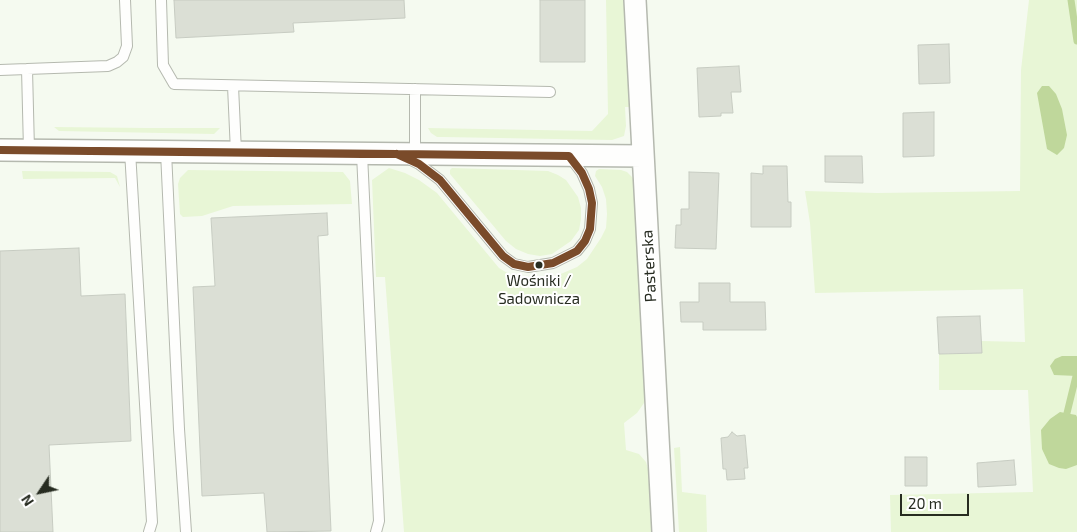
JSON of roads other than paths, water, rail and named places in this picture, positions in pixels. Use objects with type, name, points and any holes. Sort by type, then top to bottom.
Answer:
[{"type":"street","name":"Pasterska","points":[[635,0],[663,532]]},
{"type":"street","points":[[0,150],[643,156]]},
{"type":"lane","points":[[0,70],[108,66],[117,62],[123,58],[127,46],[125,0]]},
{"type":"lane","points":[[161,0],[163,65],[174,84],[550,92]]},
{"type":"lane","points":[[27,69],[29,150]]},
{"type":"lane","points":[[233,86],[236,152]]},
{"type":"lane","points":[[415,89],[406,154],[440,180],[503,256],[514,264],[528,267],[552,263],[577,251],[585,241],[590,229],[592,203],[582,173],[569,156]]},
{"type":"lane","points":[[130,151],[152,522],[149,532]]},
{"type":"lane","points":[[166,152],[178,429],[186,532]]},
{"type":"lane","points":[[362,154],[379,521],[376,532]]},
{"type":"waterway","points":[[1071,0],[1077,41]]},
{"type":"waterway","points":[[1067,413],[1077,372]]},
{"type":"place","name":"Wośniki / Sadownicza","points":[[539,265]]}]
